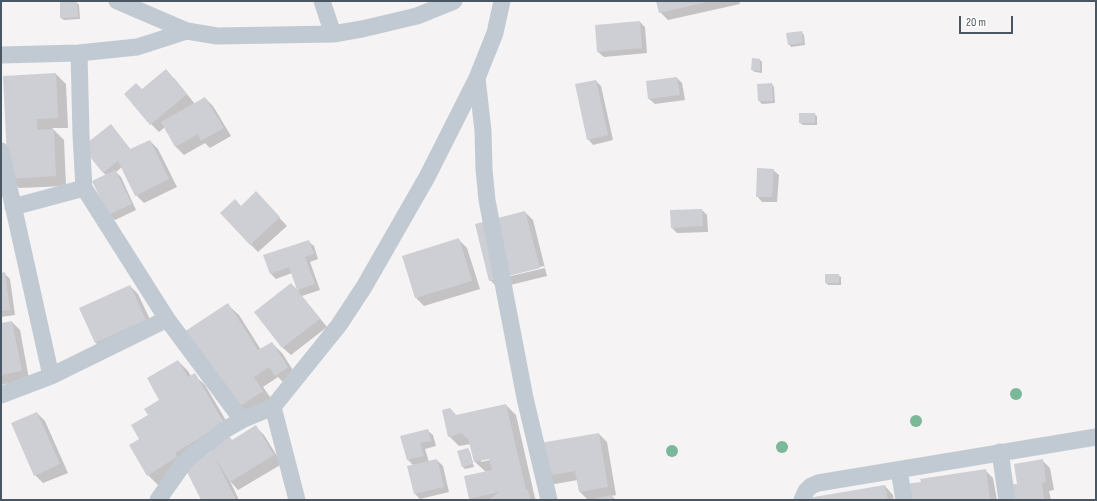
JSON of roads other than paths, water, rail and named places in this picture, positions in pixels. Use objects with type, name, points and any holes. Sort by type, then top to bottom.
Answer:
[{"type":"street","points":[[116,1],[187,32],[217,36],[333,34],[418,16],[454,1]]},
{"type":"street","points":[[322,1],[333,34]]},
{"type":"street","points":[[158,500],[184,463],[191,456],[242,420],[274,407],[339,325],[364,287],[427,177],[478,78],[495,33],[502,1]]},
{"type":"street","points":[[1,55],[79,53],[137,47],[187,32]]},
{"type":"street","points":[[79,53],[84,188],[167,319],[242,420]]},
{"type":"street","points":[[478,78],[487,200],[525,398],[549,500]]},
{"type":"street","points":[[1,150],[52,376]]},
{"type":"street","points":[[13,207],[84,188]]},
{"type":"street","points":[[1,395],[52,376],[167,319]]},
{"type":"street","points":[[274,407],[297,500]]},
{"type":"street","points":[[802,500],[806,491],[811,486],[818,483],[1000,452],[1096,439]]},
{"type":"street","points":[[1000,452],[1007,500]]},
{"type":"street","points":[[898,470],[904,500]]}]
